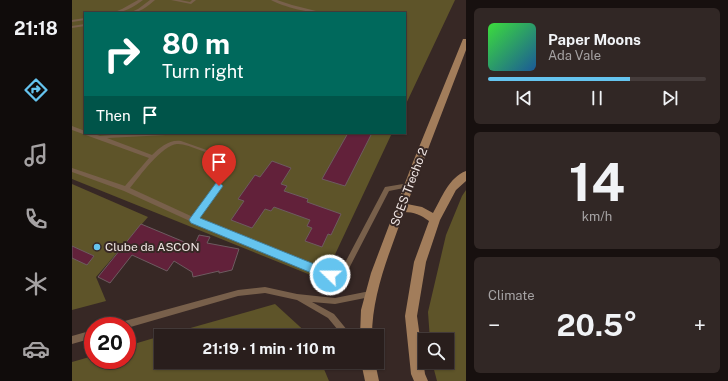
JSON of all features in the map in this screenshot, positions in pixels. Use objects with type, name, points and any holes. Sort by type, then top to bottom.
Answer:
[{"type":"main road","name":"SCES Trecho 2","points":[[366,329],[365,320],[370,294],[400,208],[466,41]]},
{"type":"main road","points":[[421,381],[418,374],[411,316],[420,262],[435,220],[452,188],[466,175]]},
{"type":"main road","points":[[400,208],[410,207],[422,210],[435,220]]},
{"type":"main road","points":[[369,369],[372,381]]},
{"type":"lane","points":[[117,12],[141,0]]},
{"type":"lane","points":[[133,12],[139,10],[152,0]]},
{"type":"lane","points":[[173,0],[191,3],[194,0]]},
{"type":"lane","points":[[273,0],[318,12]]},
{"type":"lane","points":[[72,21],[84,18]]},
{"type":"lane","points":[[72,27],[84,25]]},
{"type":"lane","points":[[72,128],[84,132]]},
{"type":"lane","points":[[88,134],[153,157]]},
{"type":"lane","points":[[98,138],[152,134]]},
{"type":"lane","points":[[126,189],[153,157],[167,145],[178,142],[230,160],[230,171]]},
{"type":"lane","points":[[72,170],[126,189],[194,220],[340,280],[387,189],[409,185]]},
{"type":"lane","points":[[194,220],[219,186]]},
{"type":"lane","points":[[136,322],[238,293],[265,290],[297,297],[335,301],[370,294]]},
{"type":"lane","points":[[297,297],[331,316],[342,329]]},
{"type":"lane","points":[[72,340],[84,337]]},
{"type":"shaded area","points":[[72,0],[455,0],[406,104],[406,12],[84,12],[84,134],[392,134],[323,280],[72,179]]},
{"type":"shaded area","name":"Clube da ASCON","points":[[72,184],[148,217],[96,277],[106,301],[72,310]]},
{"type":"shaded area","points":[[466,190],[466,381],[437,381],[434,369],[454,369],[454,333],[430,333],[428,312],[446,235],[462,196]]},
{"type":"shaded area","points":[[275,304],[302,329],[187,329]]},
{"type":"shaded area","points":[[154,338],[154,369],[324,369],[329,381],[72,381],[72,362],[84,359],[84,369],[136,369],[136,343]]},
{"type":"building","points":[[347,134],[371,134],[345,186],[322,179]]},
{"type":"building","points":[[272,161],[291,168],[281,184],[287,186],[284,191],[308,199],[307,202],[341,214],[331,235],[328,234],[322,247],[305,241],[312,228],[307,226],[310,220],[274,207],[271,211],[265,209],[252,228],[231,220],[244,201],[238,199],[255,175],[260,177]]},
{"type":"building","points":[[141,224],[194,246],[199,235],[210,237],[207,243],[239,249],[232,270],[219,273],[219,271],[193,277],[192,272],[174,261],[167,271],[132,255],[110,283],[98,277]]},
{"type":"building","points":[[72,246],[94,256],[87,265],[72,258]]},
{"type":"place","name":"Clube da ASCON","points":[[97,247]]},
{"type":"route","points":[[219,186],[194,220],[330,275]]}]
